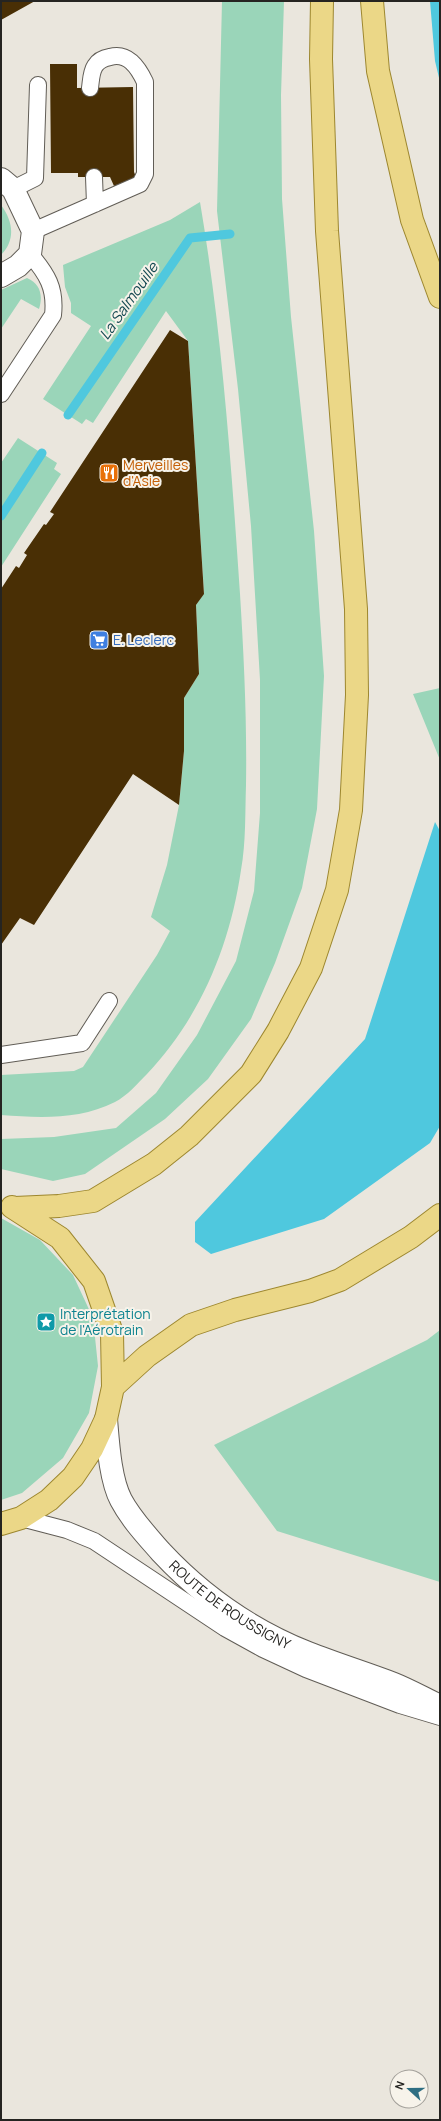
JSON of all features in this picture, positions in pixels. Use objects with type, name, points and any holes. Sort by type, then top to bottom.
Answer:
[{"type":"main road","points":[[8,1205],[59,1206],[93,1201],[154,1164],[189,1136],[251,1074],[278,1031],[311,968],[337,890],[351,810],[357,695],[356,608],[327,231],[321,59],[322,1]]},
{"type":"main road","points":[[372,1],[378,71],[412,220],[440,297]]},
{"type":"main road","points":[[8,1205],[60,1238],[94,1281],[112,1333],[113,1387],[106,1419],[92,1449],[73,1477],[49,1500],[11,1521]]},
{"type":"main road","points":[[113,1387],[147,1356],[191,1325],[235,1310],[310,1291],[340,1280],[411,1238],[440,1215]]},
{"type":"street","points":[[1,276],[18,266],[30,254],[33,230],[7,184]]},
{"type":"street","name":"ROUTE DE ROUSSIGNY","points":[[106,1419],[111,1461],[120,1499],[141,1530],[173,1565],[200,1589],[230,1612],[258,1629],[307,1653],[395,1684],[440,1706]]},
{"type":"lane","points":[[33,230],[140,184],[145,174],[144,82],[139,69],[130,60],[118,55],[103,58],[95,66],[90,88]]},
{"type":"lane","points":[[7,184],[35,178],[38,85]]},
{"type":"lane","points":[[94,177],[95,204]]},
{"type":"lane","points":[[1,394],[53,315],[54,302],[46,273],[30,254]]},
{"type":"lane","points":[[1,1055],[82,1043],[109,1001]]},
{"type":"lane","name":"ROUTE DE ROUSSIGNY","points":[[11,1521],[67,1530],[94,1541],[225,1628],[263,1649],[306,1669],[386,1700],[440,1717]]},
{"type":"green space","points":[[222,1],[284,1],[281,95],[282,199],[291,317],[314,531],[324,676],[317,809],[302,888],[275,963],[251,1019],[208,1079],[165,1119],[85,1174],[53,1181],[1,1169],[1,1139],[54,1137],[116,1128],[156,1093],[197,1035],[236,961],[254,891],[260,813],[260,680],[251,526],[238,389],[217,211]]},
{"type":"green space","points":[[200,202],[208,251],[225,397],[243,642],[246,737],[245,838],[236,898],[220,953],[210,980],[197,1005],[166,1052],[132,1089],[115,1102],[101,1108],[73,1115],[30,1117],[1,1115],[1,1075],[74,1071],[83,1067],[157,955],[170,931],[151,917],[167,865],[179,805],[184,751],[184,698],[199,674],[196,605],[204,593],[188,341],[166,311],[93,423],[86,419],[82,424],[43,399],[91,326],[71,313],[71,303],[65,287],[63,265],[170,220]]},
{"type":"green space","points":[[1,205],[8,217],[11,237],[6,249],[1,255]]},
{"type":"green space","points":[[27,278],[38,287],[40,291],[41,300],[39,309],[21,299],[1,329],[1,290]]},
{"type":"green space","points":[[18,438],[57,463],[54,469],[61,474],[1,567],[1,463]]},
{"type":"green space","points":[[440,688],[440,760],[413,694]]},
{"type":"green space","points":[[1,1218],[40,1240],[73,1275],[93,1318],[98,1366],[89,1413],[63,1458],[22,1493],[1,1500]]},
{"type":"green space","points":[[440,1330],[440,1582],[277,1531],[214,1445],[427,1340]]},
{"type":"water","points":[[430,1],[440,1],[440,82],[435,61]]},
{"type":"water","points":[[435,822],[440,831],[440,1126],[430,1143],[324,1219],[211,1254],[195,1242],[195,1222],[365,1039]]},
{"type":"building","points":[[1,1],[35,1],[1,20]]},
{"type":"building","points":[[50,64],[77,64],[77,88],[133,87],[134,172],[136,177],[114,186],[110,177],[78,177],[78,173],[51,173]]},
{"type":"building","name":"E. Leclerc","points":[[170,330],[188,341],[204,594],[196,605],[199,674],[184,698],[184,751],[179,805],[133,774],[34,925],[20,918],[1,945],[1,589],[16,566],[19,568],[27,555],[24,553],[44,524],[46,525],[54,514],[50,512]]},
{"type":"waterway","name":"La Salmouille","points":[[68,415],[190,238],[230,234]]},
{"type":"waterway","name":"La Salmouille","points":[[1,516],[42,453]]},
{"type":"place","name":"Merveilles d'Asie","points":[[109,473]]},
{"type":"place","name":"E. Leclerc","points":[[99,640]]},
{"type":"place","name":"Interprétation de l'Aérotrain","points":[[46,1322]]}]
